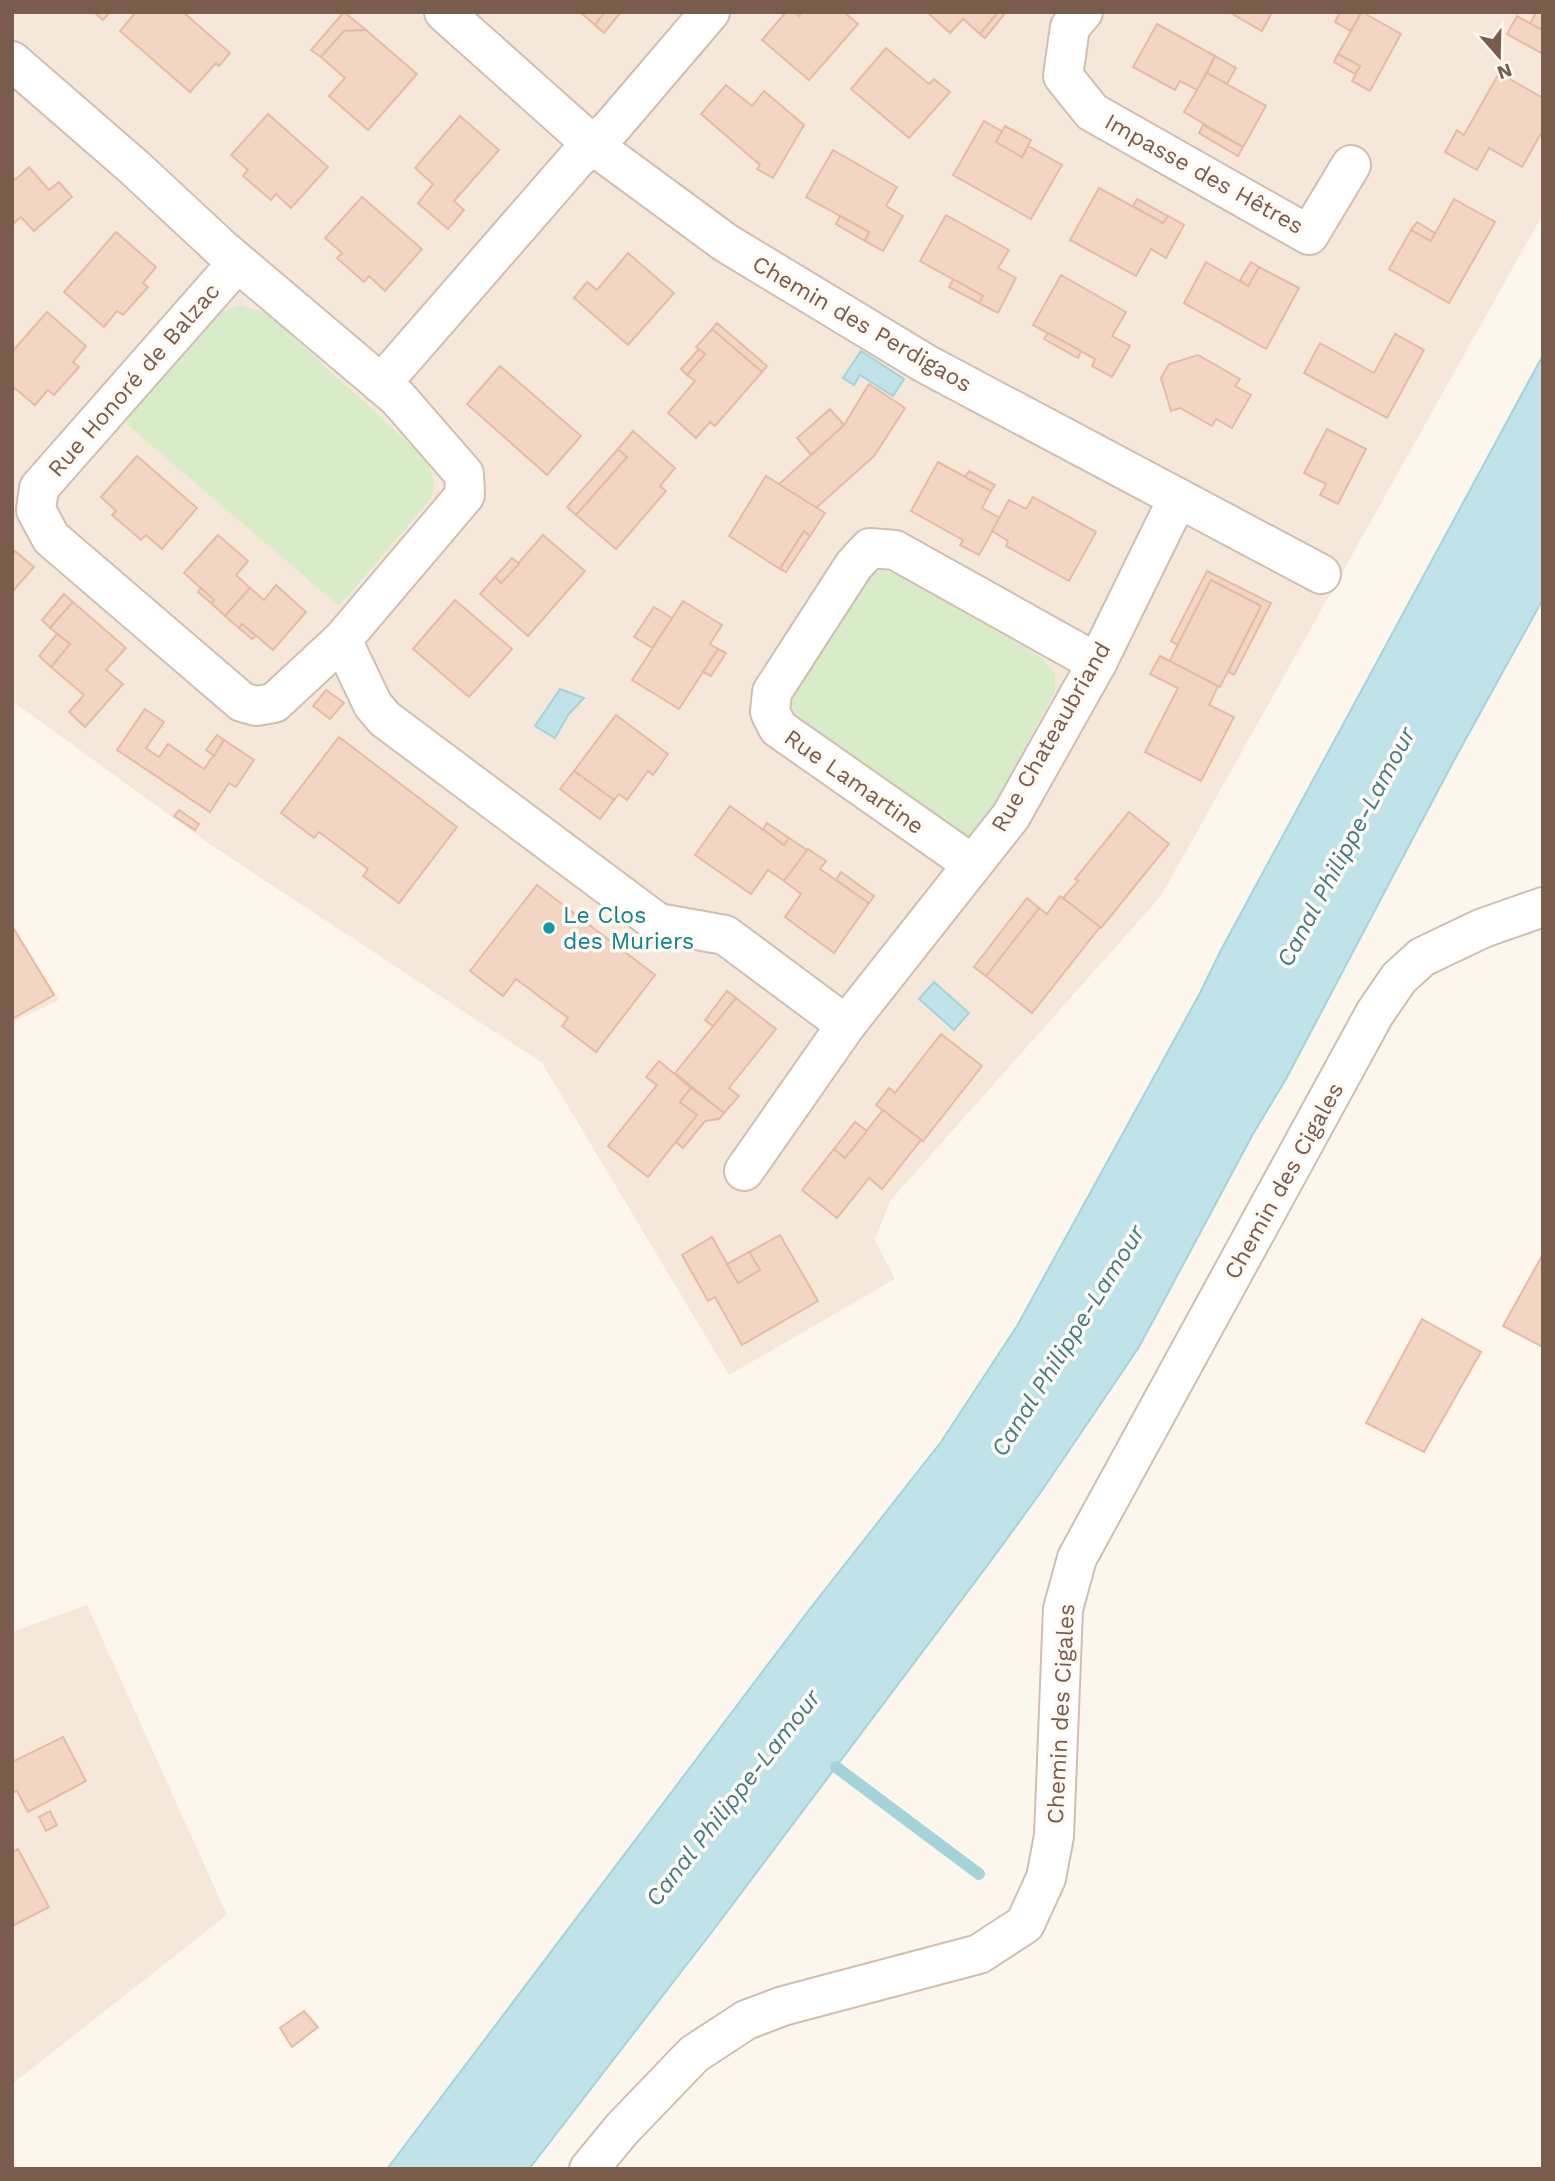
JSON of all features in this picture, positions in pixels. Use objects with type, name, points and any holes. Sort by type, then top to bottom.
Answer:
[{"type":"street","name":"Chemin des Perdigaos","points":[[444,12],[594,146],[726,243],[926,365],[1321,574]]},
{"type":"street","points":[[380,384],[576,160],[594,146],[710,12]]},
{"type":"street","name":"Impasse des Hêtres","points":[[1083,12],[1070,27],[1063,76],[1092,112],[1309,235],[1351,165]]},
{"type":"street","name":"Rue Honoré de Balzac","points":[[12,61],[135,168],[237,262],[398,398],[464,474],[465,495],[342,640],[274,703],[256,706],[242,702],[51,537],[36,510],[39,488],[237,262]]},
{"type":"street","name":"Rue Chateaubriand","points":[[744,1171],[846,1025],[1011,816],[1097,663],[1178,498]]},
{"type":"street","name":"Rue Lamartine","points":[[972,864],[778,728],[770,712],[772,692],[854,565],[870,548],[895,550],[1097,663]]},
{"type":"street","points":[[342,640],[373,705],[385,719],[658,923],[725,935],[846,1025]]},
{"type":"street","name":"Chemin des Cigales","points":[[589,2169],[622,2129],[694,2054],[746,2020],[783,2007],[979,1954],[1025,1924],[1046,1878],[1054,1836],[1063,1609],[1077,1558],[1376,1013],[1399,978],[1422,957],[1483,928],[1543,907]]},
{"type":"shaded area","points":[[12,12],[1543,12],[1543,214],[1161,896],[890,1201],[875,1240],[895,1279],[729,1375],[542,1063],[208,843],[12,701]]},
{"type":"shaded area","points":[[12,924],[59,1000],[12,1023]]},
{"type":"shaded area","points":[[87,1605],[227,1915],[12,2084],[12,1632]]},
{"type":"green space","points":[[240,305],[268,314],[427,460],[434,481],[431,499],[339,606],[123,421],[215,314]]},
{"type":"green space","points":[[883,570],[902,576],[1041,657],[1055,674],[1055,691],[986,820],[967,838],[797,724],[786,704],[863,579]]},
{"type":"water","points":[[861,351],[904,379],[893,396],[860,375],[854,385],[843,378]]},
{"type":"water","name":"Canal Philippe-Lamour","points":[[1543,355],[1543,599],[1139,1347],[990,1562],[711,1933],[529,2169],[387,2169],[809,1610],[941,1442],[1017,1326],[1200,993]]},
{"type":"water","points":[[560,689],[584,698],[568,715],[555,738],[535,726]]},
{"type":"water","points":[[934,982],[969,1013],[954,1030],[919,999]]},
{"type":"building","points":[[94,12],[110,12],[103,20]]},
{"type":"building","points":[[136,12],[183,12],[230,53],[219,66],[216,63],[190,92],[120,31]]},
{"type":"building","points":[[344,12],[366,30],[344,31],[321,57],[311,50]]},
{"type":"building","points":[[580,12],[605,12],[595,25]]},
{"type":"building","points":[[605,12],[621,12],[604,33],[595,25]]},
{"type":"building","points":[[786,12],[795,12],[799,16],[802,12],[844,12],[858,24],[809,80],[762,40]]},
{"type":"building","points":[[927,12],[998,12],[980,34],[963,19],[950,33]]},
{"type":"building","points":[[998,12],[1006,12],[985,38],[980,34]]},
{"type":"building","points":[[1229,12],[1272,12],[1262,31]]},
{"type":"building","points":[[1340,12],[1361,12],[1351,31],[1335,22]]},
{"type":"building","points":[[1362,12],[1401,34],[1370,91],[1352,81],[1360,66],[1338,54]]},
{"type":"building","points":[[1536,12],[1543,12],[1543,25],[1540,29],[1530,24]]},
{"type":"building","points":[[1517,16],[1540,29],[1543,25],[1543,54],[1507,34]]},
{"type":"building","points":[[1157,24],[1215,56],[1197,90],[1180,81],[1175,90],[1133,67]]},
{"type":"building","points":[[366,30],[417,74],[368,130],[329,96],[345,78],[321,57],[344,31]]},
{"type":"building","points":[[886,48],[929,84],[934,79],[950,92],[909,138],[851,89]]},
{"type":"building","points":[[1338,54],[1360,66],[1355,74],[1334,62]]},
{"type":"building","points":[[1215,56],[1236,68],[1227,84],[1207,73]]},
{"type":"building","points":[[1207,73],[1266,106],[1243,147],[1184,112]]},
{"type":"building","points":[[1499,73],[1543,98],[1543,130],[1522,167],[1489,148],[1477,170],[1445,152],[1457,130],[1464,135]]},
{"type":"building","points":[[726,85],[752,106],[764,91],[804,125],[773,178],[757,169],[760,165],[701,114]]},
{"type":"building","points":[[268,114],[328,167],[291,208],[276,194],[271,200],[243,176],[248,170],[231,155]]},
{"type":"building","points":[[460,116],[499,150],[454,201],[464,210],[448,229],[418,203],[433,184],[415,168]]},
{"type":"building","points":[[984,121],[1003,132],[996,142],[1022,157],[1028,146],[1062,165],[1031,219],[953,175]]},
{"type":"building","points":[[1203,125],[1243,147],[1238,156],[1199,133]]},
{"type":"building","points":[[1005,126],[1031,140],[1022,157],[996,142]]},
{"type":"building","points":[[833,150],[897,187],[886,206],[903,216],[883,251],[865,241],[869,232],[806,197]]},
{"type":"building","points":[[29,167],[49,190],[59,182],[72,197],[34,231],[21,217],[12,225],[12,176],[15,180]]},
{"type":"building","points":[[1099,188],[1163,223],[1168,216],[1184,225],[1166,258],[1151,249],[1136,276],[1070,240]]},
{"type":"building","points":[[362,197],[422,249],[385,291],[369,276],[364,282],[337,258],[342,253],[325,238]]},
{"type":"building","points":[[1137,199],[1168,216],[1163,223],[1133,206]]},
{"type":"building","points":[[1454,199],[1495,222],[1449,303],[1389,269],[1411,230],[1431,241]]},
{"type":"building","points":[[946,215],[1009,250],[998,268],[1016,278],[998,313],[979,303],[983,296],[920,261]]},
{"type":"building","points":[[840,216],[869,232],[865,241],[836,224]]},
{"type":"building","points":[[1417,222],[1435,233],[1431,241],[1411,230]]},
{"type":"building","points":[[116,232],[156,267],[143,283],[148,287],[123,315],[117,311],[104,327],[64,292]]},
{"type":"building","points":[[628,253],[674,293],[628,345],[574,298],[587,282],[597,290]]},
{"type":"building","points":[[1206,262],[1248,286],[1259,267],[1299,288],[1266,349],[1184,303]]},
{"type":"building","points":[[1251,262],[1259,267],[1248,286],[1240,280]]},
{"type":"building","points":[[1061,275],[1126,312],[1112,336],[1130,346],[1112,377],[1092,366],[1095,359],[1033,325]]},
{"type":"building","points":[[953,279],[983,296],[979,303],[949,287]]},
{"type":"building","points":[[47,312],[86,346],[73,362],[79,367],[54,395],[48,390],[35,405],[12,386],[12,352]]},
{"type":"building","points":[[717,323],[767,366],[762,372],[712,329]]},
{"type":"building","points":[[712,329],[762,372],[715,426],[710,422],[696,438],[668,413],[695,381],[687,375],[705,354],[696,347]]},
{"type":"building","points":[[1048,333],[1081,351],[1078,358],[1044,339]]},
{"type":"building","points":[[1395,334],[1424,350],[1387,418],[1304,373],[1320,343],[1374,373]]},
{"type":"building","points":[[699,349],[705,354],[687,375],[681,369]]},
{"type":"building","points":[[1198,355],[1240,379],[1235,386],[1251,395],[1232,428],[1216,419],[1212,426],[1180,408],[1171,411],[1161,378],[1169,364]]},
{"type":"building","points":[[500,366],[581,436],[547,475],[467,404]]},
{"type":"building","points":[[869,384],[905,408],[874,456],[816,508],[779,484],[844,425]]},
{"type":"building","points":[[830,409],[844,425],[811,455],[797,438]]},
{"type":"building","points":[[1327,429],[1366,449],[1338,504],[1320,495],[1326,484],[1304,473]]},
{"type":"building","points":[[633,431],[675,468],[660,486],[666,491],[616,549],[576,515],[627,457],[618,449]]},
{"type":"building","points":[[618,449],[627,457],[576,515],[567,507]]},
{"type":"building","points":[[137,456],[197,508],[162,549],[146,535],[141,540],[112,515],[116,511],[101,497]]},
{"type":"building","points":[[938,462],[991,491],[982,508],[1000,518],[979,555],[960,545],[963,540],[911,511]]},
{"type":"building","points":[[969,471],[995,485],[991,491],[965,477]]},
{"type":"building","points":[[766,476],[825,513],[810,536],[804,531],[780,569],[729,536]]},
{"type":"building","points":[[1033,497],[1096,532],[1069,581],[1006,546],[1008,541],[992,531],[1009,500],[1026,509]]},
{"type":"building","points":[[804,531],[810,536],[786,572],[780,569]]},
{"type":"building","points":[[218,535],[248,561],[236,575],[250,588],[225,616],[211,603],[214,600],[184,573]]},
{"type":"building","points":[[543,535],[585,571],[528,636],[480,594],[495,577],[501,583]]},
{"type":"building","points":[[15,551],[34,567],[12,592],[12,555]]},
{"type":"building","points":[[512,558],[519,564],[501,583],[495,577]]},
{"type":"building","points":[[1207,571],[1271,603],[1234,675],[1228,672],[1261,606],[1211,580],[1178,645],[1171,641]]},
{"type":"building","points":[[1211,580],[1261,606],[1220,687],[1169,662]]},
{"type":"building","points":[[276,585],[306,612],[273,650],[242,624],[239,628],[225,616],[250,588],[264,600]]},
{"type":"building","points":[[201,588],[214,600],[211,603],[198,592]]},
{"type":"building","points":[[64,594],[73,602],[50,628],[42,620]]},
{"type":"building","points":[[455,600],[512,649],[469,697],[413,649]]},
{"type":"building","points":[[683,601],[722,625],[710,644],[718,649],[679,709],[632,680]]},
{"type":"building","points":[[73,602],[126,648],[106,670],[123,684],[85,727],[69,712],[84,695],[51,667],[70,644],[50,628]]},
{"type":"building","points":[[654,607],[672,618],[652,648],[634,637]]},
{"type":"building","points":[[242,624],[256,636],[252,639],[239,628]]},
{"type":"building","points":[[57,634],[70,644],[51,667],[39,656]]},
{"type":"building","points":[[718,649],[726,653],[711,676],[703,672]]},
{"type":"building","points":[[1160,656],[1218,686],[1209,705],[1234,717],[1201,781],[1145,752],[1178,688],[1150,674]]},
{"type":"building","points":[[326,690],[344,703],[330,719],[313,706]]},
{"type":"building","points":[[145,709],[164,722],[146,748],[159,757],[168,744],[204,769],[224,740],[254,760],[236,787],[229,783],[210,812],[117,750]]},
{"type":"building","points":[[616,715],[668,754],[653,775],[648,771],[627,800],[619,794],[614,800],[574,771]]},
{"type":"building","points":[[217,735],[224,740],[214,756],[206,750]]},
{"type":"building","points":[[339,737],[457,827],[399,903],[363,876],[368,869],[319,832],[314,838],[281,813]]},
{"type":"building","points":[[574,771],[614,800],[600,819],[560,789]]},
{"type":"building","points":[[730,806],[784,845],[789,838],[807,850],[784,881],[768,870],[751,894],[695,855]]},
{"type":"building","points":[[179,810],[199,824],[195,830],[174,816]]},
{"type":"building","points":[[1129,812],[1169,844],[1101,928],[1063,898]]},
{"type":"building","points":[[767,823],[789,838],[784,845],[763,829]]},
{"type":"building","points":[[808,849],[826,861],[820,869],[869,903],[834,953],[785,917],[801,894],[784,881]]},
{"type":"building","points":[[841,872],[874,896],[869,903],[836,880]]},
{"type":"building","name":"Le Clos des Muriers","points":[[537,885],[655,975],[596,1052],[562,1026],[568,1018],[516,979],[503,996],[470,971]]},
{"type":"building","points":[[1060,896],[1100,927],[1032,1013],[986,976],[1039,908],[1047,914]]},
{"type":"building","points":[[1027,898],[1039,908],[986,976],[974,967]]},
{"type":"building","points":[[12,926],[54,995],[12,1019]]},
{"type":"building","points":[[727,991],[736,998],[714,1027],[705,1020]]},
{"type":"building","points":[[736,998],[776,1029],[729,1088],[739,1096],[724,1113],[675,1073]]},
{"type":"building","points":[[941,1034],[982,1066],[923,1141],[876,1105],[889,1088],[895,1093]]},
{"type":"building","points":[[659,1061],[691,1088],[680,1102],[697,1115],[648,1177],[608,1146],[657,1085],[646,1077]]},
{"type":"building","points":[[691,1088],[724,1113],[719,1119],[705,1121],[683,1148],[676,1142],[697,1115],[680,1102]]},
{"type":"building","points":[[883,1110],[921,1140],[882,1189],[869,1178],[837,1218],[802,1190],[834,1149],[845,1158]]},
{"type":"building","points":[[855,1122],[867,1131],[845,1158],[834,1149]]},
{"type":"building","points":[[780,1235],[818,1301],[742,1345],[715,1297],[708,1301],[682,1255],[712,1237],[738,1283],[760,1270],[749,1252]]},
{"type":"building","points":[[749,1252],[760,1270],[738,1283],[727,1264]]},
{"type":"building","points":[[1543,1254],[1543,1347],[1503,1326]]},
{"type":"building","points":[[1422,1319],[1481,1352],[1424,1452],[1366,1423]]},
{"type":"building","points":[[63,1737],[86,1781],[28,1812],[17,1791],[12,1793],[12,1762]]},
{"type":"building","points":[[50,1811],[57,1825],[46,1831],[39,1817]]},
{"type":"building","points":[[18,1849],[49,1907],[12,1926],[12,1852]]},
{"type":"building","points":[[304,2011],[318,2027],[292,2047],[280,2028]]},
{"type":"waterway","points":[[836,1767],[979,1874]]},
{"type":"place","name":"Le Clos des Muriers","points":[[549,928]]}]
